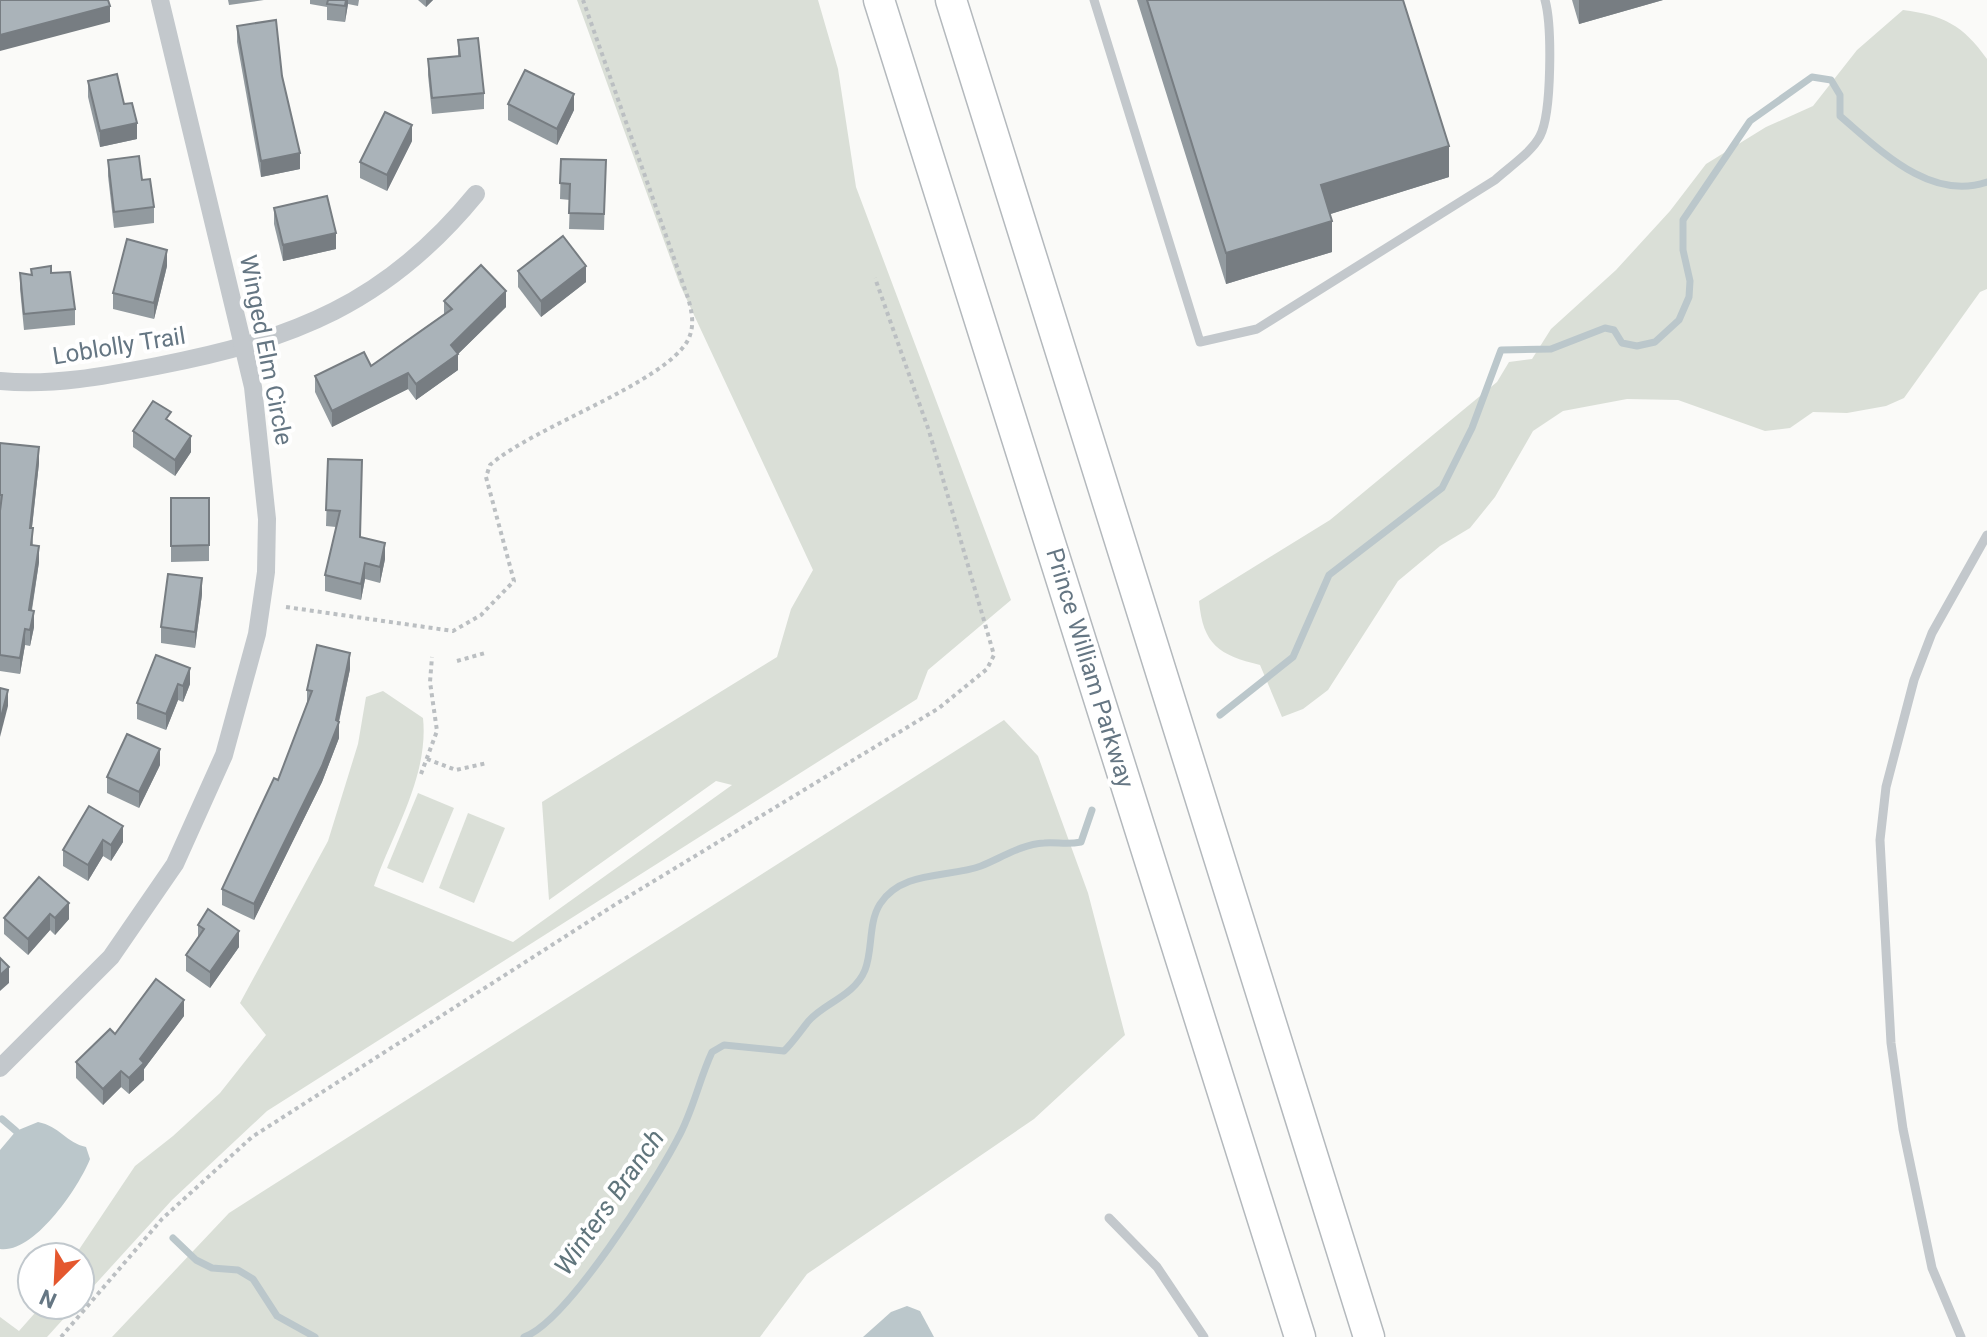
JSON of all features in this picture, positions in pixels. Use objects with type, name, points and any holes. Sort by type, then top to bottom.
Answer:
[{"type":"highway","name":"Prince William Parkway","points":[[879,0],[1300,1337]]},
{"type":"highway","points":[[951,0],[1369,1337]]},
{"type":"street","name":"Winged Elm Circle","points":[[0,1068],[73,999],[145,912],[188,837],[224,755],[246,680],[266,572],[263,453],[245,347],[160,0]]},
{"type":"street","name":"Loblolly Trail","points":[[0,381],[102,377],[245,347],[330,316],[374,290],[446,231],[476,194]]},
{"type":"lane","points":[[1094,0],[1200,342],[1257,329],[1495,180],[1540,137],[1546,104],[1550,19],[1545,0]]},
{"type":"lane","points":[[1961,1337],[1932,1268],[1903,1129],[1891,1043],[1880,840],[1886,787],[1914,680],[1932,633],[1987,535]]},
{"type":"lane","points":[[1109,1218],[1144,1250],[1204,1337]]},
{"type":"path","points":[[286,607],[436,633],[468,625],[513,585],[486,477],[490,465],[667,364],[681,351],[691,332],[688,298],[583,0]]},
{"type":"path","points":[[61,1337],[162,1219],[252,1137],[616,904],[939,708],[992,662],[994,655],[929,431],[875,278]]},
{"type":"path","points":[[457,661],[485,653]]},
{"type":"path","points":[[421,774],[437,727],[430,682],[432,657]]},
{"type":"path","points":[[427,759],[456,770],[487,763]]},
{"type":"shaded area","points":[[577,0],[818,0],[838,69],[856,187],[1011,600],[928,670],[917,699],[267,1111],[172,1200],[96,1283],[96,1241],[85,1241],[135,1166],[220,1093],[266,1035],[240,1003],[328,841],[358,744],[366,697],[383,691],[423,718],[421,761],[415,782],[374,886],[513,942],[732,785],[716,781],[549,900],[542,802],[777,657],[791,609],[813,570],[680,285]]},
{"type":"shaded area","points":[[1903,10],[1930,15],[1951,24],[1969,38],[1987,59],[1987,289],[1980,292],[1904,398],[1886,406],[1847,413],[1813,412],[1790,428],[1765,431],[1678,400],[1627,399],[1563,411],[1533,431],[1495,497],[1470,528],[1440,546],[1398,581],[1328,690],[1303,709],[1282,717],[1260,665],[1224,652],[1209,638],[1199,601],[1330,520],[1497,382],[1509,362],[1532,359],[1551,329],[1616,270],[1670,211],[1706,164],[1766,127],[1813,106],[1857,50]]},
{"type":"shaded area","points":[[1004,720],[1038,756],[1088,893],[1125,1035],[1034,1119],[807,1274],[760,1337],[112,1337],[229,1213]]},
{"type":"shaded area","points":[[418,793],[454,808],[423,883],[387,868]]},
{"type":"shaded area","points":[[468,813],[505,828],[474,903],[439,888]]},
{"type":"shaded area","points":[[38,1122],[52,1127],[86,1147],[90,1159],[66,1201],[41,1230],[27,1241],[16,1241],[13,1248],[0,1249],[0,1150],[16,1131]]},
{"type":"shaded area","points":[[907,1306],[920,1311],[934,1337],[863,1337],[891,1312]]},
{"type":"shaded area","points":[[0,1317],[19,1331],[28,1321],[62,1321],[47,1337],[0,1337]]},
{"type":"building","points":[[0,0],[108,0],[110,6],[0,35]]},
{"type":"building","points":[[328,0],[346,0],[345,6],[327,4]]},
{"type":"building","points":[[1147,0],[1403,0],[1449,146],[1321,185],[1332,221],[1226,253]]},
{"type":"building","points":[[276,20],[282,76],[300,153],[261,161],[237,26]]},
{"type":"building","points":[[478,38],[484,93],[432,98],[428,59],[460,56],[458,40]]},
{"type":"building","points":[[525,70],[574,94],[557,129],[508,104]]},
{"type":"building","points":[[117,74],[124,104],[132,103],[137,123],[100,131],[88,81]]},
{"type":"building","points":[[385,112],[412,125],[387,175],[360,162]]},
{"type":"building","points":[[139,156],[142,180],[150,179],[154,207],[114,212],[108,160]]},
{"type":"building","points":[[561,159],[606,160],[604,214],[569,213],[570,184],[560,183]]},
{"type":"building","points":[[327,196],[336,233],[283,245],[274,208]]},
{"type":"building","points":[[563,236],[586,266],[541,301],[518,271]]},
{"type":"building","points":[[127,239],[167,250],[154,303],[113,293]]},
{"type":"building","points":[[481,265],[506,291],[451,345],[458,354],[416,384],[408,373],[332,411],[315,376],[364,352],[371,366],[452,309],[444,301]]},
{"type":"building","points":[[51,266],[51,273],[70,272],[75,309],[24,314],[20,273],[32,275],[31,269]]},
{"type":"building","points":[[153,401],[171,412],[166,419],[191,436],[175,460],[133,431]]},
{"type":"building","points":[[0,443],[39,447],[30,528],[33,528],[31,545],[39,546],[29,610],[34,611],[30,630],[25,629],[20,658],[0,655]]},
{"type":"building","points":[[328,459],[362,460],[360,537],[385,543],[380,567],[365,563],[361,584],[325,575],[340,511],[326,510]]},
{"type":"building","points":[[171,498],[209,498],[209,545],[171,546]]},
{"type":"building","points":[[168,574],[202,578],[195,632],[161,627]]},
{"type":"building","points":[[317,645],[350,653],[336,720],[339,722],[322,766],[254,904],[222,889],[274,778],[278,780],[312,691],[307,690]]},
{"type":"building","points":[[156,655],[190,668],[183,686],[178,684],[166,714],[137,703]]},
{"type":"building","points":[[0,688],[8,690],[0,721]]},
{"type":"building","points":[[127,734],[160,749],[139,792],[107,777]]},
{"type":"building","points":[[89,806],[123,826],[111,845],[103,840],[88,865],[63,850]]},
{"type":"building","points":[[39,877],[69,903],[55,918],[50,914],[28,939],[4,918]]},
{"type":"building","points":[[208,909],[239,931],[210,972],[186,955],[204,929],[198,925]]},
{"type":"building","points":[[0,958],[9,967],[0,975]]},
{"type":"building","points":[[156,979],[184,1000],[140,1059],[144,1063],[129,1078],[121,1071],[103,1089],[76,1062],[110,1029],[115,1034]]},
{"type":"waterway","name":"Winters Branch","points":[[1220,715],[1293,657],[1329,575],[1442,488],[1472,428],[1501,350],[1551,349],[1605,328],[1614,330],[1622,343],[1637,346],[1655,342],[1679,320],[1689,297],[1690,281],[1683,250],[1683,220],[1750,121],[1812,77],[1831,80],[1840,95],[1840,116],[1907,169],[1945,185],[1966,186],[1987,182]]},
{"type":"waterway","name":"Winters Branch","points":[[524,1337],[542,1326],[563,1306],[631,1216],[683,1128],[712,1052],[724,1045],[784,1051],[813,1016],[846,994],[860,979],[867,962],[876,911],[889,893],[901,885],[968,870],[1028,846],[1081,842],[1092,810]]},
{"type":"waterway","points":[[2,1119],[16,1131]]},
{"type":"waterway","points":[[173,1238],[196,1260],[212,1268],[238,1270],[253,1279],[277,1316],[315,1337]]}]
